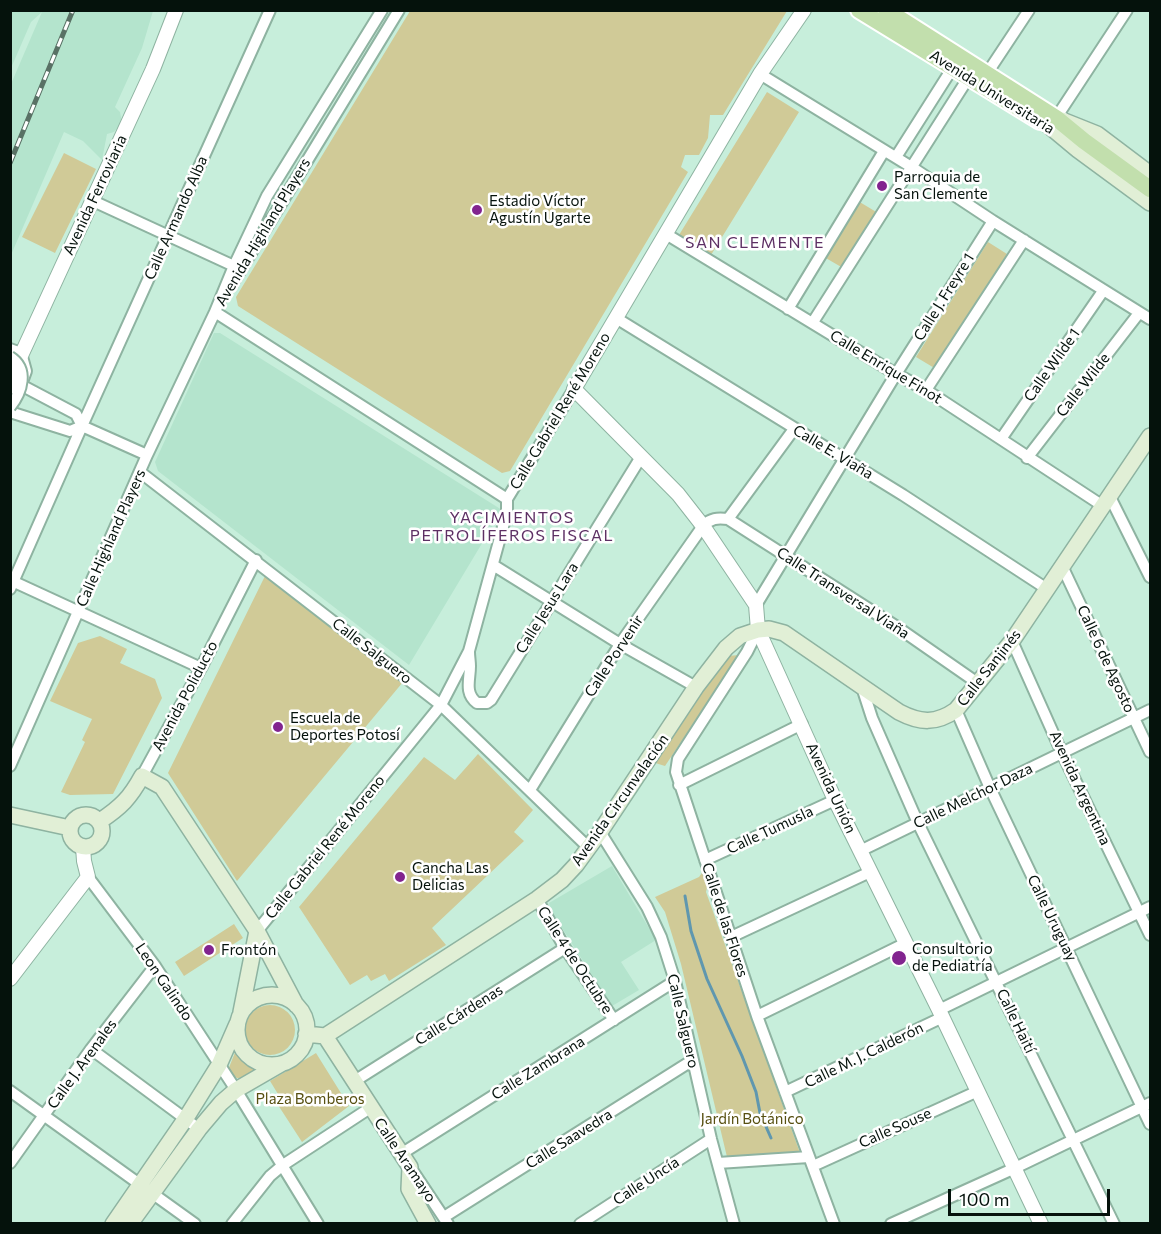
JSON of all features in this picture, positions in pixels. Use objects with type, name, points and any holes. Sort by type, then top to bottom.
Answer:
[{"type":"main road","name":"Avenida Universitaria","points":[[859,10],[956,61]]},
{"type":"main road","name":"Avenida Universitaria","points":[[886,10],[956,61],[1052,122],[1078,150],[1150,202]]},
{"type":"main road","name":"Avenida Universitaria","points":[[1052,122],[1097,134],[1150,174]]},
{"type":"main road","points":[[1052,122],[1084,141],[1150,189]]},
{"type":"main road","name":"Calle Sanjinés","points":[[758,630],[770,628],[784,633],[898,712],[914,720],[930,721],[945,718],[956,710],[979,684],[1012,641],[1150,436]]},
{"type":"main road","name":"Avenida Circunvalación","points":[[325,1036],[537,899],[562,880],[589,848],[696,687],[726,648],[740,636],[758,630]]},
{"type":"main road","points":[[113,1224],[221,1103],[236,1090],[296,1056],[306,1034],[304,1017],[257,931],[162,787],[142,776]]},
{"type":"main road","name":"Avenida Poliducto","points":[[100,821],[121,807],[132,795],[142,776]]},
{"type":"main road","points":[[10,815],[70,828]]},
{"type":"main road","points":[[85,815],[100,821],[103,831],[99,841],[92,847],[83,847],[75,843],[70,828],[75,819],[85,815]]},
{"type":"main road","points":[[257,931],[237,1036],[248,1056],[269,1065],[281,1064]]},
{"type":"main road","points":[[130,1224],[146,1189],[219,1065],[239,1018],[248,1004],[257,998],[277,996],[296,1005]]},
{"type":"main road","points":[[306,1034],[325,1036]]},
{"type":"main road","name":"Calle Aramayo","points":[[325,1036],[406,1160]]},
{"type":"main road","points":[[406,1160],[409,1189],[428,1224]]},
{"type":"street","name":"Avenida Ferroviaria","points":[[14,384],[14,353],[93,201],[153,69],[176,10]]},
{"type":"street","name":"Calle Armando Alba","points":[[12,584],[270,10]]},
{"type":"street","name":"Avenida Highland Players","points":[[215,312],[267,196],[382,10]]},
{"type":"street","name":"Avenida Highland Players","points":[[215,312],[399,10]]},
{"type":"street","name":"Calle Gabriel René Moreno","points":[[257,931],[441,705],[469,651],[507,512],[507,499],[760,75],[804,10]]},
{"type":"street","points":[[813,322],[913,168],[978,75],[1029,10]]},
{"type":"street","points":[[1052,122],[1127,10]]},
{"type":"street","points":[[896,158],[956,61]]},
{"type":"street","points":[[760,75],[913,168],[1150,319]]},
{"type":"street","points":[[788,309],[884,151]]},
{"type":"street","points":[[267,196],[280,204]]},
{"type":"street","points":[[93,201],[234,266]]},
{"type":"street","name":"Calle J. Freyre 1","points":[[756,605],[896,374],[993,221]]},
{"type":"street","name":"Calle Enrique Finot","points":[[666,234],[926,390],[1027,458],[1106,501]]},
{"type":"street","points":[[926,390],[1024,240]]},
{"type":"street","name":"Calle Wilde 1","points":[[1001,439],[1103,291]]},
{"type":"street","points":[[215,312],[507,499]]},
{"type":"street","name":"Calle Highland Players","points":[[10,766],[147,455],[215,312]]},
{"type":"street","name":"Calle Wilde","points":[[1027,458],[1139,313]]},
{"type":"street","name":"Calle E. Viaña","points":[[616,318],[976,541],[1047,589]]},
{"type":"street","points":[[10,410],[19,395],[22,380],[21,369],[14,353]]},
{"type":"street","points":[[10,369],[14,384],[10,410]]},
{"type":"street","points":[[14,384],[76,414],[82,426],[147,455]]},
{"type":"street","name":"Avenida Unión","points":[[574,389],[678,494],[703,526],[756,605],[758,630],[835,800],[941,1013],[1041,1224]]},
{"type":"street","points":[[10,410],[70,431],[82,426]]},
{"type":"street","points":[[703,526],[710,520],[728,519],[794,429]]},
{"type":"street","name":"Calle Jesus Lara","points":[[469,651],[469,694],[477,703],[487,704],[641,457]]},
{"type":"street","name":"Calle Salguero","points":[[140,472],[441,705],[589,848]]},
{"type":"street","points":[[1106,501],[1150,577]]},
{"type":"street","name":"Calle Transversal Viaña","points":[[728,519],[897,627],[979,684]]},
{"type":"street","name":"Calle Porvenir","points":[[530,790],[620,644],[703,526]]},
{"type":"street","name":"Avenida Poliducto","points":[[142,776],[256,560]]},
{"type":"street","points":[[493,565],[550,602],[696,687]]},
{"type":"street","name":"Calle 6 de Agosto","points":[[1062,566],[1150,752]]},
{"type":"street","points":[[12,584],[201,668]]},
{"type":"street","name":"Calle de las Flores","points":[[758,630],[747,652],[678,759],[676,772],[757,1016],[834,1224]]},
{"type":"street","name":"Avenida Argentina","points":[[1012,641],[1062,753],[1150,935]]},
{"type":"street","name":"Calle Haití","points":[[862,686],[872,718],[918,823],[1114,1224]]},
{"type":"street","name":"Calle Uruguay","points":[[956,710],[990,788],[1066,947],[1146,1105],[1150,1124]]},
{"type":"street","name":"Calle Melchor Daza","points":[[860,851],[1150,710]]},
{"type":"street","points":[[679,785],[802,724]]},
{"type":"street","name":"Calle Tumusla","points":[[705,860],[835,800]]},
{"type":"street","name":"Calle Salguero","points":[[600,832],[647,907],[661,937],[675,981],[732,1223]]},
{"type":"street","points":[[10,979],[88,877],[83,847]]},
{"type":"street","points":[[731,937],[870,872]]},
{"type":"street","name":"Leon Galindo","points":[[88,877],[155,966],[236,1090],[318,1224]]},
{"type":"street","name":"Calle 4 de Octubre","points":[[537,899],[565,948],[614,1020]]},
{"type":"street","name":"Calle M. J. Calderón","points":[[785,1092],[941,1013],[996,981],[1150,907]]},
{"type":"street","points":[[757,1016],[906,943]]},
{"type":"street","name":"Calle Cárdenas","points":[[353,1082],[565,948]]},
{"type":"street","name":"Calle J. Arenales","points":[[10,1163],[91,1049],[155,966]]},
{"type":"street","name":"Calle Zambrana","points":[[406,1160],[675,981]]},
{"type":"street","points":[[91,1049],[199,1129]]},
{"type":"street","name":"Calle Saavedra","points":[[446,1220],[693,1060]]},
{"type":"street","points":[[10,1091],[195,1224]]},
{"type":"street","name":"Calle Souse","points":[[718,1164],[811,1161],[978,1091]]},
{"type":"street","points":[[891,1224],[903,1221],[1146,1105]]},
{"type":"street","points":[[232,1224],[270,1176],[283,1165],[370,1108]]},
{"type":"street","name":"Calle Uncía","points":[[580,1224],[711,1139]]},
{"type":"street","name":"Calle Aramayo","points":[[406,1160],[446,1220]]},
{"type":"shaded area","points":[[11,11],[153,11],[142,48],[115,107],[120,112],[122,123],[114,132],[107,134],[102,160],[83,141],[64,132],[11,255],[11,84],[42,12],[31,22],[11,68]]},
{"type":"shaded area","points":[[214,333],[220,333],[502,510],[409,665],[158,471],[155,462]]},
{"type":"shaded area","points":[[612,866],[656,940],[621,962],[639,990],[612,1006],[551,911],[549,903]]},
{"type":"green space","name":"Estadio Víctor Agustín Ugarte","points":[[410,11],[787,11],[723,115],[710,115],[708,138],[699,155],[685,155],[681,167],[688,172],[510,471],[502,473],[238,306],[236,297]]},
{"type":"green space","points":[[767,92],[799,112],[711,255],[679,235]]},
{"type":"green space","points":[[64,153],[96,169],[55,253],[22,237]]},
{"type":"green space","points":[[858,201],[878,213],[843,268],[824,257]]},
{"type":"green space","points":[[988,242],[1007,254],[936,369],[916,357]]},
{"type":"green space","name":"Escuela de Deportes Potosí","points":[[265,576],[403,682],[237,881],[168,773]]},
{"type":"green space","points":[[100,636],[127,649],[120,663],[155,679],[162,698],[113,794],[70,795],[61,792],[85,742],[82,740],[92,719],[50,701],[78,643]]},
{"type":"green space","points":[[739,655],[665,766],[652,762],[721,660],[728,656]]},
{"type":"green space","points":[[478,754],[533,810],[514,832],[524,841],[432,928],[446,945],[389,981],[385,974],[371,981],[367,975],[350,985],[299,907],[424,757],[455,780]]},
{"type":"green space","name":"Jardín Botánico","points":[[704,870],[708,883],[706,892],[800,1153],[727,1157],[681,964],[665,912],[655,897],[699,877]]},
{"type":"green space","name":"Frontón","points":[[234,924],[243,938],[184,976],[175,962]]},
{"type":"green space","points":[[265,1005],[275,1005],[288,1012],[295,1025],[295,1035],[288,1048],[275,1055],[265,1055],[256,1051],[249,1044],[245,1035],[245,1025],[249,1016],[256,1009]]},
{"type":"green space","points":[[236,1050],[246,1061],[260,1067],[241,1079],[234,1077],[228,1070]]},
{"type":"green space","name":"Plaza Bomberos","points":[[316,1053],[349,1106],[302,1142],[278,1105],[281,1099],[270,1081]]},
{"type":"waterway","points":[[685,896],[691,931],[707,979],[742,1056],[756,1092],[760,1113],[771,1138]]},
{"type":"railway","points":[[10,163],[73,10]]},
{"type":"place","name":"Parroquia de San Clemente","points":[[882,186]]},
{"type":"place","name":"Estadio Víctor Agustín Ugarte","points":[[477,210]]},
{"type":"place","name":"Escuela de Deportes Potosí","points":[[278,727]]},
{"type":"place","name":"Cancha Las Delicias","points":[[400,877]]},
{"type":"place","name":"Frontón","points":[[209,950]]},
{"type":"place","name":"Consultorio de Pediatría","points":[[899,958]]},
{"type":"district","name":"SAN CLEMENTE","points":[[755,243]]},
{"type":"district","name":"YACIMIENTOS PETROLÍFEROS FISCAL","points":[[512,527]]}]
